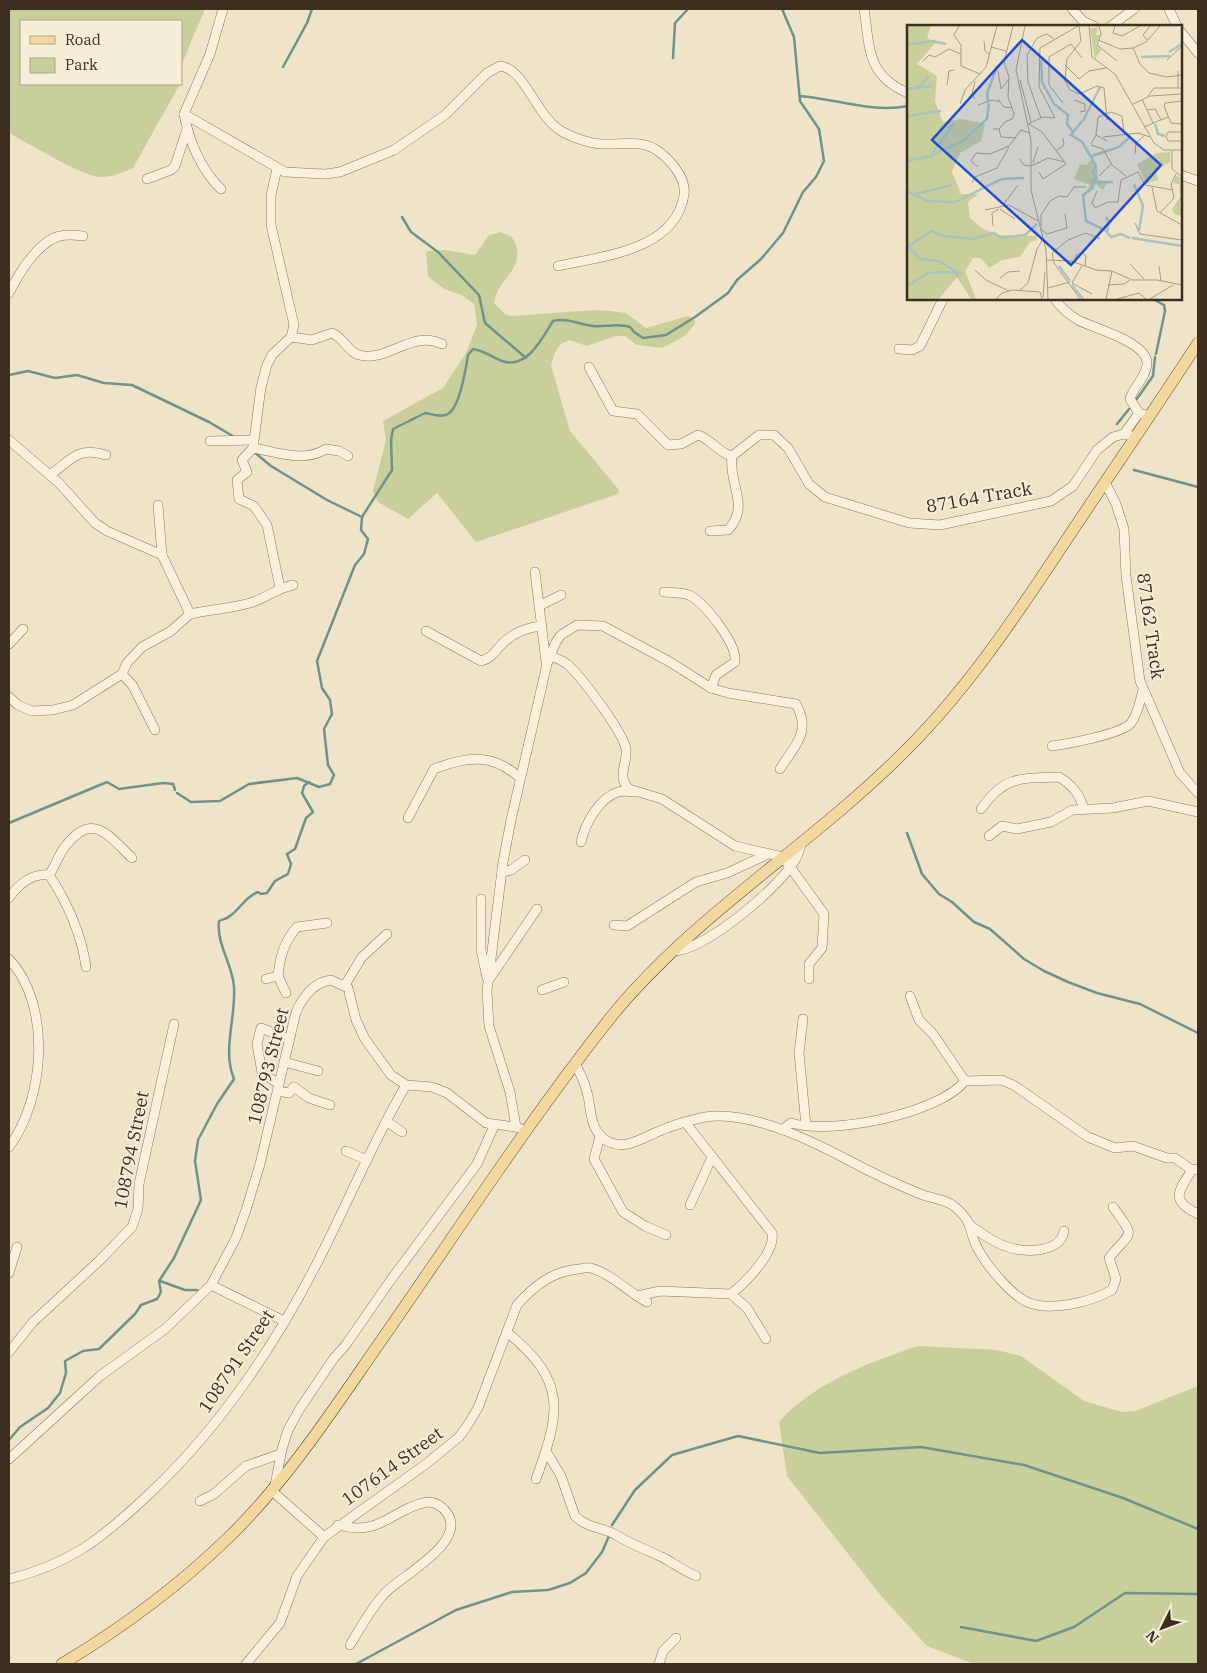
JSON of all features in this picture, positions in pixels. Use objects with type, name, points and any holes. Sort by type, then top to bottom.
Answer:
[{"type":"main road","points":[[62,1664],[124,1624],[231,1536],[317,1433],[522,1129],[576,1065],[612,1016],[674,951],[892,764],[942,713],[992,648],[1136,437],[1144,415],[1198,343]]},
{"type":"street","points":[[221,189],[212,181],[203,166],[187,129],[184,114],[210,54],[223,9]]},
{"type":"street","points":[[864,9],[869,53],[873,64],[887,79],[907,92]]},
{"type":"street","points":[[1072,9],[1083,21],[1092,25]]},
{"type":"street","points":[[1112,25],[1134,9]]},
{"type":"street","points":[[1169,9],[1177,25]]},
{"type":"street","points":[[1182,33],[1198,53]]},
{"type":"street","points":[[184,114],[277,169],[301,174],[340,172],[394,150],[438,120],[487,72],[500,66],[505,66],[520,77],[547,119],[562,132],[601,145],[628,143],[654,149],[668,161],[683,182],[682,206],[677,217],[667,230],[640,245],[617,253],[558,266]]},
{"type":"street","points":[[147,179],[171,170],[175,166],[187,129]]},
{"type":"street","points":[[277,169],[271,195],[271,226],[293,319],[291,337],[272,355],[267,365],[250,445],[242,460],[247,472],[237,480],[239,499],[254,506],[267,525],[280,588]]},
{"type":"street","points":[[1182,176],[1198,181]]},
{"type":"street","points":[[9,293],[21,270],[53,238],[65,235],[83,236]]},
{"type":"street","points":[[899,349],[912,350],[920,346],[943,300]]},
{"type":"street","points":[[1056,300],[1072,316],[1134,344],[1143,352],[1147,361],[1145,372],[1130,398],[1133,407],[1144,415],[1124,434]]},
{"type":"street","points":[[291,337],[312,340],[332,333],[354,352],[363,355],[383,353],[416,340],[427,340],[442,344]]},
{"type":"street","points":[[589,367],[613,411],[637,414],[668,445],[681,444],[698,435],[707,438],[726,454],[732,456],[732,474],[740,509],[738,517],[728,530],[710,530]]},
{"type":"street","points":[[1124,434],[1136,437]]},
{"type":"street","name":"87164 Track","points":[[732,456],[759,435],[774,435],[788,448],[809,484],[825,497],[909,523],[940,525],[1051,501],[1072,486],[1097,450],[1113,437],[1124,434]]},
{"type":"street","points":[[9,440],[50,475],[94,523],[107,531],[162,555]]},
{"type":"street","points":[[210,441],[231,440],[295,456],[315,456],[326,449],[348,456]]},
{"type":"street","points":[[50,475],[68,460],[82,452],[88,451],[106,455]]},
{"type":"street","name":"87162 Track","points":[[1105,482],[1116,504],[1124,529],[1126,576],[1137,665],[1143,690],[1159,720],[1180,773],[1198,793]]},
{"type":"street","points":[[158,505],[162,555],[190,614]]},
{"type":"street","points":[[535,572],[548,660]]},
{"type":"street","points":[[9,697],[25,709],[53,710],[83,700],[122,674],[126,663],[136,652],[171,631],[190,614],[229,608],[252,602],[280,588],[293,585]]},
{"type":"street","points":[[664,592],[691,596],[703,607],[733,646],[735,662],[716,675],[711,688]]},
{"type":"street","points":[[539,606],[561,595]]},
{"type":"street","points":[[387,934],[362,957],[345,985],[356,1020],[365,1039],[386,1070],[406,1085],[422,1085],[447,1092],[479,1119],[494,1126],[522,1129],[489,1026],[486,1000],[502,872],[520,778],[548,660],[556,642],[569,628],[576,625],[594,624],[618,632],[700,679],[711,688],[728,693],[796,704],[800,718],[801,738],[780,769]]},
{"type":"street","points":[[426,631],[481,661],[486,660],[504,642],[524,629],[542,626]]},
{"type":"street","points":[[9,644],[23,629]]},
{"type":"street","points":[[548,660],[570,667],[606,713],[625,746],[622,777],[629,789],[662,799],[735,846],[766,855],[783,857],[820,908],[824,918],[823,943],[820,951],[809,964],[809,978]]},
{"type":"street","points":[[122,674],[133,686],[155,730]]},
{"type":"street","points":[[1052,746],[1071,744],[1128,726],[1138,712],[1143,690]]},
{"type":"street","points":[[408,818],[434,769],[472,758],[507,766],[520,778]]},
{"type":"street","points":[[981,809],[998,787],[1007,782],[1059,776],[1074,788],[1084,809]]},
{"type":"street","points":[[581,842],[584,829],[603,801],[619,791],[637,792]]},
{"type":"street","points":[[989,836],[1002,826],[1017,829],[1051,822],[1068,811],[1113,808],[1148,801],[1198,812]]},
{"type":"street","points":[[49,875],[66,846],[90,828],[98,828],[105,832],[132,858]]},
{"type":"street","points":[[674,951],[687,949],[731,923],[771,888],[791,867],[802,842]]},
{"type":"street","points":[[614,925],[627,926],[696,882],[728,873],[766,855]]},
{"type":"street","points":[[502,872],[511,870],[525,860]]},
{"type":"street","points":[[9,898],[29,879],[43,874],[49,875]]},
{"type":"street","points":[[49,875],[64,901],[83,951],[86,968]]},
{"type":"street","points":[[481,899],[481,950],[488,980]]},
{"type":"street","points":[[488,980],[537,909]]},
{"type":"street","points":[[286,993],[278,976],[280,955],[288,938],[297,927],[327,923]]},
{"type":"street","points":[[9,959],[18,971],[33,1007],[39,1040],[39,1057],[34,1091],[26,1114],[9,1148]]},
{"type":"street","points":[[266,979],[278,976]]},
{"type":"street","name":"108793 Street","points":[[9,1459],[100,1376],[165,1329],[212,1285],[236,1238],[246,1210],[298,1008],[309,992],[327,980],[345,985]]},
{"type":"street","points":[[542,990],[564,982]]},
{"type":"street","points":[[910,996],[919,1020],[932,1034],[965,1081]]},
{"type":"street","points":[[804,1019],[799,1053],[806,1126]]},
{"type":"street","name":"108794 Street","points":[[9,1352],[40,1316],[105,1256],[132,1227],[138,1208],[139,1184],[174,1024]]},
{"type":"street","points":[[290,1039],[261,1028],[257,1044],[262,1073],[278,1088],[289,1093],[294,1087],[309,1098],[330,1105]]},
{"type":"street","points":[[284,1062],[318,1070]]},
{"type":"street","points":[[576,1065],[587,1090],[592,1120],[600,1136],[613,1144],[632,1143],[685,1122],[707,1117],[746,1119],[782,1130],[830,1151],[871,1173],[925,1196],[944,1200],[953,1205],[968,1219],[974,1242],[987,1264],[1025,1301],[1043,1305],[1085,1302],[1104,1294],[1115,1285],[1116,1279],[1109,1258],[1128,1240],[1130,1232],[1113,1207]]},
{"type":"street","points":[[782,1130],[791,1123],[826,1128],[919,1109],[959,1089],[965,1081]]},
{"type":"street","points":[[965,1081],[1007,1082],[1088,1137],[1115,1148],[1133,1146],[1162,1157],[1175,1158],[1195,1170],[1180,1187],[1178,1195],[1180,1202],[1188,1210],[1198,1214]]},
{"type":"street","name":"108791 Street","points":[[9,1579],[47,1568],[68,1558],[124,1517],[158,1486],[196,1445],[237,1394],[284,1321],[315,1266],[386,1121],[406,1085]]},
{"type":"street","points":[[386,1121],[402,1132]]},
{"type":"street","points":[[636,1296],[660,1291],[731,1294],[748,1282],[763,1259],[773,1236],[769,1228],[685,1122]]},
{"type":"street","points":[[324,1537],[273,1487],[280,1454],[288,1430],[334,1358],[345,1346],[390,1281],[477,1164],[494,1126]]},
{"type":"street","points":[[600,1136],[594,1159],[623,1212],[666,1236]]},
{"type":"street","points":[[346,1151],[367,1160]]},
{"type":"street","points":[[690,1205],[712,1157]]},
{"type":"street","points":[[971,1226],[1006,1247],[1021,1251],[1054,1245],[1063,1238],[1064,1231]]},
{"type":"street","points":[[9,1273],[18,1247]]},
{"type":"street","name":"107614 Street","points":[[246,1664],[280,1623],[297,1576],[324,1537],[426,1464],[459,1437],[478,1408],[518,1304],[538,1284],[562,1271],[589,1267],[616,1280],[647,1302]]},
{"type":"street","points":[[212,1285],[284,1321]]},
{"type":"street","points":[[731,1294],[747,1308],[766,1339]]},
{"type":"street","points":[[508,1333],[527,1349],[546,1375],[553,1392],[555,1413],[553,1430],[536,1479]]},
{"type":"street","points":[[546,1451],[561,1476],[575,1516],[579,1520],[592,1527],[615,1534],[628,1543],[696,1576]]},
{"type":"street","points":[[200,1502],[214,1494],[246,1466],[280,1454]]},
{"type":"street","points":[[338,1526],[355,1530],[368,1528],[427,1502],[433,1502],[443,1508],[451,1523],[451,1533],[444,1544],[393,1585],[376,1603],[350,1645]]},
{"type":"street","points":[[659,1664],[663,1651],[676,1638]]},
{"type":"green space","points":[[9,9],[205,9],[182,64],[182,20],[20,20],[20,85],[179,85],[133,168],[108,177],[90,175],[67,165],[9,133]]},
{"type":"green space","points":[[501,232],[512,237],[517,248],[515,264],[501,286],[494,303],[505,314],[511,316],[593,310],[626,313],[646,328],[688,316],[695,320],[695,324],[685,336],[662,348],[637,345],[625,336],[616,336],[587,346],[569,340],[561,344],[555,352],[551,365],[570,431],[619,490],[618,494],[476,542],[437,493],[408,519],[378,502],[373,491],[386,440],[383,421],[443,388],[466,353],[477,325],[474,304],[462,295],[444,289],[428,276],[426,253],[428,251],[445,250],[475,255],[489,235]]},
{"type":"green space","points":[[918,1346],[997,1350],[1021,1356],[1084,1401],[1122,1412],[1135,1411],[1198,1386],[1198,1664],[974,1664],[927,1646],[882,1597],[787,1476],[779,1422],[809,1396],[843,1375],[880,1359]]},
{"type":"waterway","points":[[283,67],[307,23],[312,9]]},
{"type":"waterway","points":[[673,58],[675,23],[688,9]]},
{"type":"waterway","points":[[177,793],[191,802],[220,801],[249,784],[297,778],[319,787],[330,784],[334,775],[328,765],[324,729],[332,714],[330,700],[322,688],[317,661],[355,565],[364,554],[368,539],[361,530],[362,517],[392,470],[391,440],[393,429],[425,413],[442,416],[448,414],[456,404],[462,387],[468,355],[473,349],[502,361],[511,363],[519,361],[526,357],[539,343],[553,321],[558,320],[593,326],[616,325],[630,327],[643,338],[666,335],[728,293],[737,280],[761,259],[783,233],[803,192],[816,177],[824,161],[819,129],[800,101],[794,37],[782,9]]},
{"type":"waterway","points":[[800,96],[867,107],[894,108],[907,106]]},
{"type":"waterway","points":[[402,217],[411,232],[438,252],[479,295],[485,323],[526,358]]},
{"type":"waterway","points":[[1155,300],[1164,305],[1165,311],[1156,354]]},
{"type":"waterway","points":[[1136,400],[1153,376],[1155,357]]},
{"type":"waterway","points":[[9,375],[28,371],[55,378],[77,375],[104,383],[132,385],[209,422],[236,438]]},
{"type":"waterway","points":[[1117,424],[1129,409]]},
{"type":"waterway","points":[[254,452],[271,466],[327,500],[362,517]]},
{"type":"waterway","points":[[1134,470],[1198,487]]},
{"type":"waterway","points":[[9,823],[107,782],[119,789],[163,783],[173,784],[175,790]]},
{"type":"waterway","points":[[9,1440],[20,1427],[48,1408],[60,1393],[66,1373],[65,1361],[83,1351],[99,1349],[135,1314],[141,1305],[157,1299],[161,1292],[159,1281],[174,1258],[201,1200],[195,1161],[198,1140],[217,1104],[234,1079],[229,1057],[234,987],[231,971],[220,938],[219,921],[229,917],[254,894],[258,892],[261,894],[267,893],[275,881],[288,874],[291,864],[287,854],[295,849],[306,818],[313,812],[302,793],[304,786],[309,782]]},
{"type":"waterway","points":[[907,833],[922,874],[939,894],[952,902],[974,922],[990,929],[1024,959],[1068,982],[1097,993],[1140,1004],[1198,1033]]},
{"type":"waterway","points":[[160,1281],[185,1290],[197,1290]]},
{"type":"waterway","points":[[612,1525],[635,1490],[672,1455],[738,1436],[820,1453],[921,1447],[1024,1465],[1123,1498],[1198,1529]]},
{"type":"waterway","points":[[356,1664],[456,1610],[512,1592],[548,1590],[570,1583],[586,1573],[602,1552],[609,1536]]},
{"type":"waterway","points":[[961,1627],[1036,1641],[1074,1627],[1125,1593],[1198,1594]]}]
